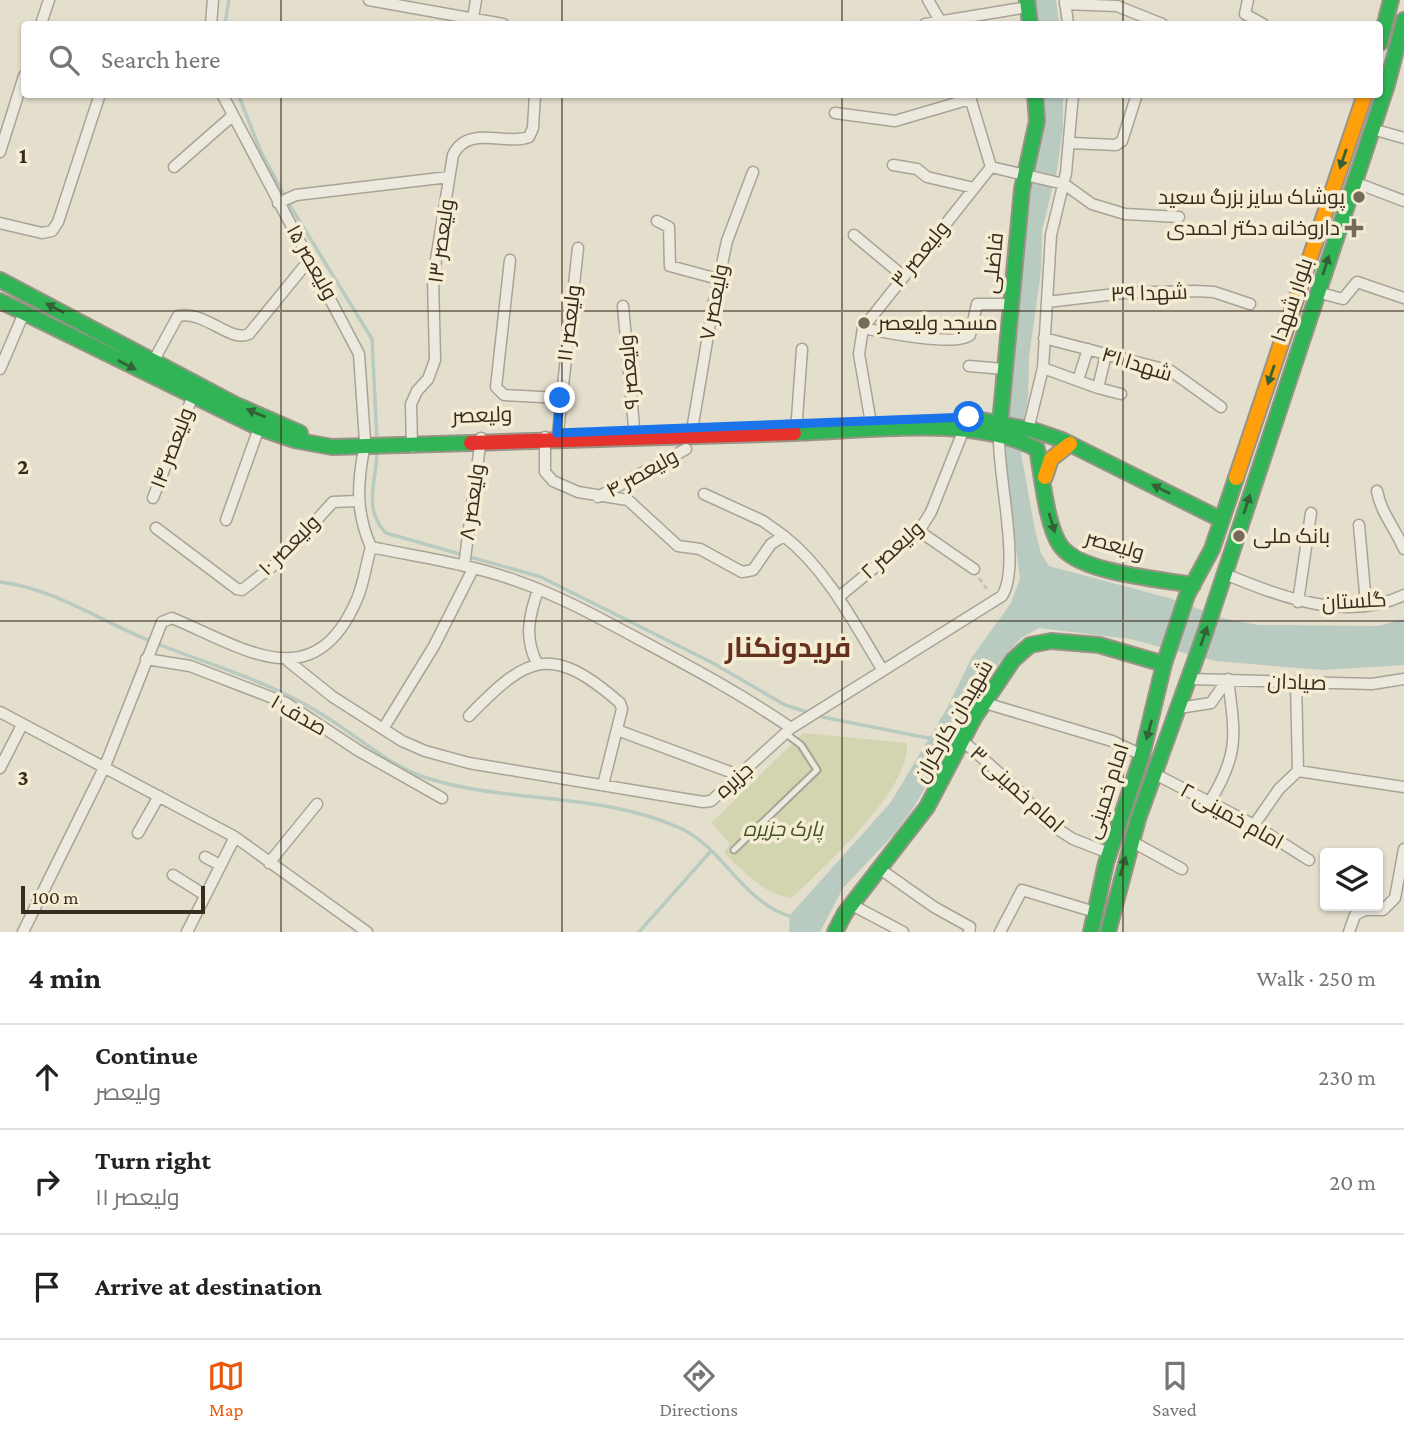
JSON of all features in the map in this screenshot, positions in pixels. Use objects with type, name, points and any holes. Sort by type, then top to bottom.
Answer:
[{"type":"main road","points":[[1383,31],[1391,0]]},
{"type":"main road","points":[[1028,3],[1030,21]]},
{"type":"main road","name":"بلوار شهدا","points":[[1383,90],[1403,26]]},
{"type":"main road","name":"فاضلی","points":[[1001,431],[1009,304],[1026,175],[1037,121],[1035,98]]},
{"type":"main road","name":"بلوار شهدا","points":[[1190,590],[1212,549],[1364,98]]},
{"type":"main road","name":"بلوار شهدا","points":[[1190,679],[1381,98]]},
{"type":"main road","name":"ولیعصر","points":[[0,280],[234,404],[297,432],[367,444]]},
{"type":"main road","name":"ولیعصر","points":[[0,301],[192,398],[259,428],[319,445],[635,434],[689,438],[796,428],[967,422],[1001,431],[1025,433],[1037,449],[1046,500],[1059,544],[1080,561],[1190,590]]},
{"type":"main road","points":[[1282,342],[1298,348]]},
{"type":"main road","points":[[1025,433],[1070,444],[1222,520]]},
{"type":"main road","points":[[1044,482],[1051,459],[1070,444]]},
{"type":"main road","name":"امام خمینی","points":[[1091,932],[1110,853],[1142,755],[1164,664],[1190,590]]},
{"type":"main road","name":"شهیدان کارگران","points":[[835,932],[852,905],[927,807],[985,703],[1013,660],[1030,645],[1051,640],[1108,647],[1164,664]]},
{"type":"main road","name":"امام خمینی","points":[[1108,932],[1131,841],[1153,774],[1190,679]]},
{"type":"street","points":[[42,21],[49,0]]},
{"type":"street","points":[[211,21],[213,0]]},
{"type":"street","points":[[369,0],[488,21]]},
{"type":"street","points":[[473,18],[476,0]]},
{"type":"street","points":[[928,0],[941,21]]},
{"type":"street","points":[[1248,0],[1245,16],[1256,21]]},
{"type":"street","points":[[1068,21],[1065,2],[1117,6],[1154,21]]},
{"type":"street","points":[[947,21],[1028,3]]},
{"type":"street","points":[[0,152],[21,86]]},
{"type":"street","points":[[0,223],[42,233],[52,230],[58,222],[99,98]]},
{"type":"street","name":"ولیعصر ۱۵","points":[[224,98],[359,354],[367,444]]},
{"type":"street","name":"ولیعصر ۱۳","points":[[412,443],[411,404],[417,390],[428,379],[435,360],[433,278],[453,155],[457,146],[466,141],[489,136],[522,140],[529,137],[533,128],[535,98]]},
{"type":"street","points":[[835,113],[895,121],[967,98]]},
{"type":"street","points":[[970,98],[991,167],[1064,184],[1092,204],[1125,214],[1179,217]]},
{"type":"street","points":[[1025,433],[1043,368],[1051,235],[1071,143],[1073,98]]},
{"type":"street","points":[[1071,143],[1116,145],[1122,141],[1136,98]]},
{"type":"street","points":[[174,167],[232,117]]},
{"type":"street","points":[[1371,129],[1404,138]]},
{"type":"street","points":[[893,165],[917,169],[927,177],[974,188]]},
{"type":"street","name":"ولیعصر ۳","points":[[863,327],[991,167]]},
{"type":"street","name":"ولیعصر ۷","points":[[689,438],[727,241],[752,172]]},
{"type":"street","points":[[279,202],[294,196],[449,177]]},
{"type":"street","points":[[1354,182],[1404,201]]},
{"type":"street","points":[[657,221],[669,228],[670,266],[718,279]]},
{"type":"street","points":[[854,235],[902,275]]},
{"type":"street","name":"ولیعصر ۱۱","points":[[579,247],[560,398],[545,472],[553,481],[578,492],[598,497],[628,499],[671,542],[686,548],[700,549],[741,572],[753,570],[771,544],[783,536]]},
{"type":"street","points":[[154,360],[178,316],[197,316],[236,336],[249,334],[310,259]]},
{"type":"street","points":[[509,260],[496,387],[504,395],[560,398]]},
{"type":"street","points":[[1317,292],[1343,299],[1357,282],[1404,298]]},
{"type":"street","name":"شهدا ۳۹","points":[[1047,302],[1114,294],[1195,291],[1214,292],[1250,304]]},
{"type":"street","points":[[872,425],[859,354],[863,327],[917,337],[963,340],[970,335],[977,304],[1009,304]]},
{"type":"street","name":"ولیعصر ۹","points":[[623,306],[635,434]]},
{"type":"street","points":[[0,369],[24,313]]},
{"type":"street","name":"شهدا ۴۱","points":[[1044,338],[1171,371],[1221,407]]},
{"type":"street","points":[[796,428],[802,349]]},
{"type":"street","points":[[1078,380],[1088,349]]},
{"type":"street","points":[[1098,388],[1106,354]]},
{"type":"street","points":[[969,366],[1004,369]]},
{"type":"street","points":[[1043,368],[1121,394]]},
{"type":"street","name":"ولیعصر ۱۴","points":[[153,498],[192,398]]},
{"type":"street","name":"ولیعصر ۲","points":[[837,595],[840,596],[919,531],[931,512],[967,422]]},
{"type":"street","points":[[226,520],[259,428]]},
{"type":"street","points":[[995,601],[1008,587],[1011,573],[999,461],[1001,431]]},
{"type":"street","name":"ولیعصر ۴","points":[[598,497],[689,438]]},
{"type":"street","name":"ولیعصر ۸","points":[[383,729],[434,646],[467,565],[467,545],[481,441]]},
{"type":"street","points":[[23,932],[104,766],[157,630],[165,618],[172,618],[248,650],[288,661],[310,656],[325,647],[340,631],[358,598],[371,547],[359,517],[357,485],[367,444]]},
{"type":"street","points":[[1377,491],[1380,511],[1394,527],[1404,550]]},
{"type":"street","points":[[704,494],[763,521],[804,555],[837,595],[882,669]]},
{"type":"street","name":"ولیعصر ۱۰","points":[[156,528],[242,590],[279,561],[333,502],[358,501]]},
{"type":"street","points":[[1298,602],[1311,513]]},
{"type":"street","points":[[1359,525],[1366,604]]},
{"type":"street","points":[[919,531],[974,569]]},
{"type":"street","points":[[371,547],[467,565],[538,590],[610,622],[742,694],[788,730]]},
{"type":"street","name":"گلستان","points":[[1225,574],[1298,602],[1339,606],[1390,602],[1404,595]]},
{"type":"street","points":[[537,663],[530,648],[529,618],[538,590]]},
{"type":"street","name":"جزیره","points":[[288,661],[333,697],[383,729],[425,751],[469,763],[703,802],[718,798],[788,730],[995,601]]},
{"type":"street","name":"صدف ۱","points":[[148,654],[190,666],[286,703],[359,751],[442,798]]},
{"type":"street","points":[[469,716],[504,680],[537,663],[557,662],[590,678],[613,696],[622,709],[603,785]]},
{"type":"street","name":"صیادان","points":[[1190,679],[1372,684],[1404,679]]},
{"type":"street","points":[[1179,708],[1211,703],[1228,679]]},
{"type":"street","points":[[1209,803],[1224,779],[1234,750],[1228,679]]},
{"type":"street","points":[[1296,682],[1298,772]]},
{"type":"street","points":[[985,703],[1112,741],[1142,755]]},
{"type":"street","points":[[0,712],[235,837],[367,932]]},
{"type":"street","points":[[0,768],[22,725]]},
{"type":"street","points":[[617,730],[741,776]]},
{"type":"street","name":"امام خمینی ۳","points":[[963,741],[1015,787],[1048,823],[1073,839],[1110,853]]},
{"type":"street","points":[[1254,825],[1279,789],[1298,772],[1404,786]]},
{"type":"street","name":"امام خمینی ۲","points":[[1153,774],[1254,825],[1309,860]]},
{"type":"street","points":[[138,833],[159,796]]},
{"type":"street","points":[[269,863],[317,804]]},
{"type":"street","points":[[187,932],[235,837]]},
{"type":"street","points":[[1131,841],[1182,869]]},
{"type":"street","points":[[1349,932],[1355,915],[1365,910],[1383,910],[1395,898],[1402,880],[1404,849]]},
{"type":"street","points":[[205,857],[220,865]]},
{"type":"street","points":[[880,869],[934,907],[970,927],[969,932]]},
{"type":"street","points":[[173,875],[205,895]]},
{"type":"street","points":[[1000,932],[1022,890],[1095,912]]},
{"type":"street","points":[[852,905],[903,932]]},
{"type":"lane","points":[[734,850],[817,769],[788,730]]},
{"type":"path","points":[[974,569],[995,601]]},
{"type":"green space","name":"پارک جزیره","points":[[803,733],[907,743],[905,762],[881,804],[844,847],[792,898],[764,887],[739,867],[724,853],[730,844],[711,823]]},
{"type":"shaded area","points":[[1032,0],[1056,0],[1059,21],[1035,21]]},
{"type":"shaded area","points":[[1042,98],[1063,98],[1063,128],[1057,170],[1042,230],[1041,271],[1029,358],[1028,400],[1020,447],[1035,530],[1041,553],[1049,566],[1169,598],[1226,619],[1258,625],[1378,626],[1404,619],[1404,665],[1322,670],[1215,661],[1130,639],[1039,628],[1021,638],[999,663],[912,810],[895,833],[843,888],[820,932],[789,932],[790,915],[891,802],[947,708],[972,657],[1011,603],[1020,579],[1003,449],[1029,189],[1040,138]]},
{"type":"waterway","points":[[226,21],[229,0]]},
{"type":"waterway","points":[[240,98],[261,152],[289,204],[372,339],[377,442]]},
{"type":"waterway","points":[[377,450],[372,494],[374,514],[386,533],[541,577],[711,662],[785,705],[810,713]]},
{"type":"waterway","points":[[0,582],[19,585],[55,597],[143,638],[276,690],[331,720],[413,773],[490,792],[620,809],[652,817],[682,829],[697,838],[760,900],[792,917]]},
{"type":"waterway","points":[[817,716],[933,739]]},
{"type":"waterway","points":[[639,932],[711,851]]},
{"type":"traffic: fast","points":[[1027,0],[1030,21]]},
{"type":"traffic: fast","points":[[1383,31],[1391,0]]},
{"type":"traffic: fast","points":[[1383,97],[1404,20]]},
{"type":"traffic: fast","points":[[999,433],[1022,189],[1037,121],[1035,98]]},
{"type":"traffic: fast","points":[[1108,932],[1138,819],[1204,636],[1383,98]]},
{"type":"traffic: fast","points":[[0,280],[234,404],[300,433]]},
{"type":"traffic: fast","points":[[0,301],[259,428],[294,440],[332,447],[471,443]]},
{"type":"traffic: fast","points":[[972,418],[1036,431],[1062,440],[1222,520]]},
{"type":"traffic: fast","points":[[794,433],[951,428],[1011,438],[1037,449],[1051,525],[1060,545],[1070,555],[1121,573],[1193,585]]},
{"type":"traffic: fast","points":[[1091,932],[1106,863],[1142,755],[1164,664],[1187,595],[1212,549],[1236,478]]},
{"type":"traffic: fast","points":[[835,932],[845,913],[927,807],[974,718],[1013,660],[1030,645],[1051,641],[1099,645],[1164,664]]},
{"type":"traffic: slow","points":[[1236,478],[1364,98]]},
{"type":"traffic: slow","points":[[1045,477],[1051,459],[1070,444]]},
{"type":"traffic: jam","points":[[471,443],[794,433]]},
{"type":"place","name":"پوشاک سایز بزرگ سعید","points":[[1359,197]]},
{"type":"place","name":"داروخانه دکتر احمدی","points":[[1354,228]]},
{"type":"place","name":"مسجد ولیعصر","points":[[864,323]]},
{"type":"place","name":"بانک ملی","points":[[1239,536]]},
{"type":"district","name":"فریدونکنار","points":[[788,647]]},
{"type":"route","points":[[560,398],[557,433],[969,417]]}]
